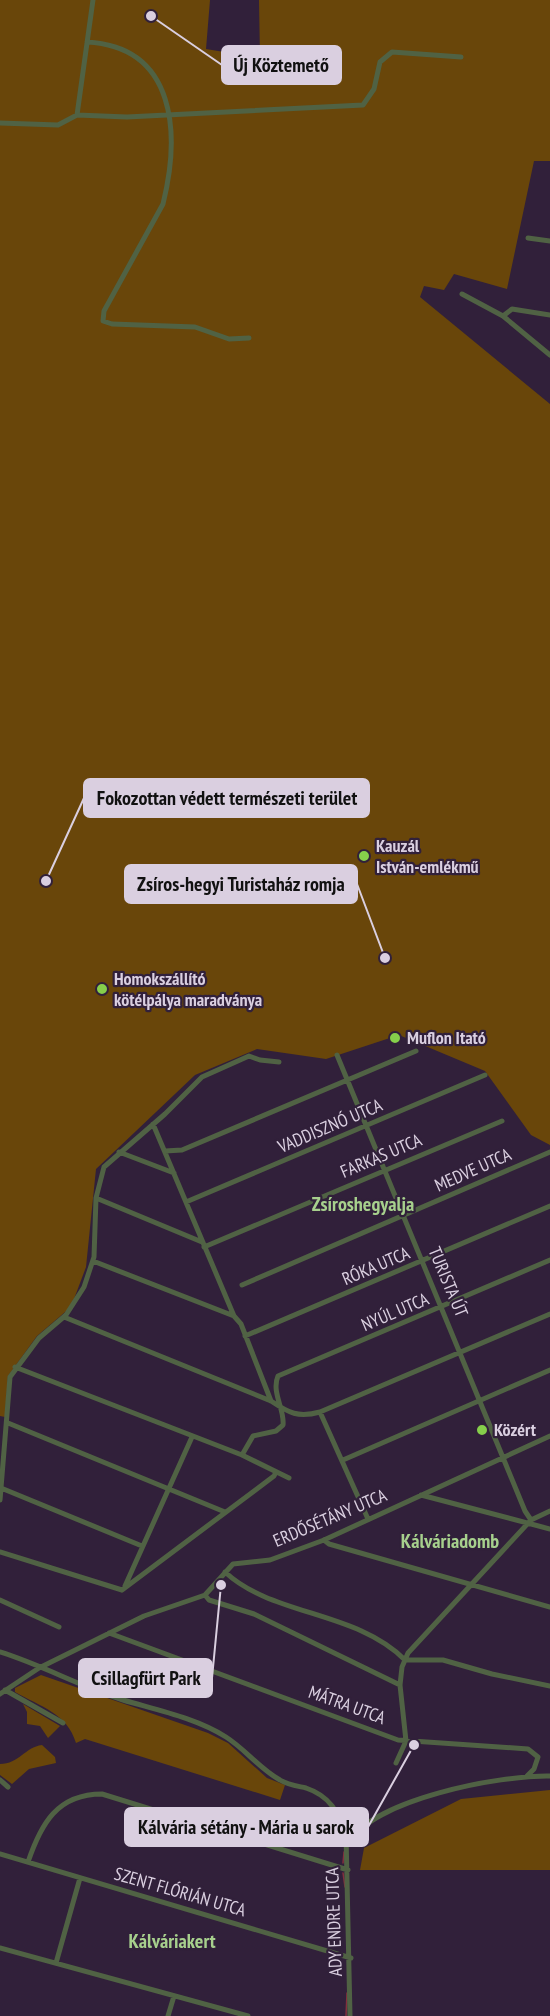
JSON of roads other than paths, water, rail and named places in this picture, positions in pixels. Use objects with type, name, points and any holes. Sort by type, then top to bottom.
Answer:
[{"type":"street","points":[[77,115],[93,0]]},
{"type":"street","points":[[87,42],[116,47],[141,61],[161,85],[170,113],[167,186],[163,204],[104,311],[103,321],[112,324],[195,327],[229,339],[249,338]]},
{"type":"street","points":[[0,123],[58,125],[77,115],[127,117],[170,113],[363,105],[374,89],[380,62],[392,52],[461,57]]},
{"type":"street","points":[[528,238],[550,241]]},
{"type":"street","points":[[462,294],[503,316],[550,355]]},
{"type":"street","points":[[503,316],[512,309],[550,315]]},
{"type":"street","points":[[165,1151],[182,1150],[416,1051]]},
{"type":"street","name":"TURISTA ÚT","points":[[337,1055],[530,1522]]},
{"type":"street","points":[[0,1500],[8,1422],[7,1392],[15,1367],[39,1338],[64,1317],[82,1291],[93,1261],[96,1198],[103,1169],[206,1074],[249,1056],[259,1060],[279,1062]]},
{"type":"street","name":"VADDISZNÓ UTCA","points":[[186,1202],[485,1075]]},
{"type":"street","name":"FARKAS UTCA","points":[[203,1245],[502,1121]]},
{"type":"street","points":[[153,1124],[271,1401]]},
{"type":"street","points":[[119,1152],[174,1173]]},
{"type":"street","name":"MEDVE UTCA","points":[[242,1286],[550,1152]]},
{"type":"street","points":[[96,1198],[203,1245]]},
{"type":"street","name":"RÓKA UTCA","points":[[245,1336],[424,1262],[550,1206]]},
{"type":"street","name":"NYÚL UTCA","points":[[279,1406],[276,1381],[278,1376],[443,1308],[550,1260]]},
{"type":"street","points":[[93,1261],[234,1316]]},
{"type":"street","points":[[64,1317],[271,1401],[295,1416],[320,1412],[550,1314]]},
{"type":"street","points":[[15,1367],[242,1455],[289,1478]]},
{"type":"street","points":[[343,1460],[550,1370]]},
{"type":"street","points":[[242,1455],[253,1436],[281,1429],[284,1422],[279,1406]]},
{"type":"street","points":[[320,1412],[369,1519]]},
{"type":"street","points":[[8,1422],[225,1512]]},
{"type":"street","name":"ERDŐSÉTÁNY UTCA","points":[[3,1692],[39,1668],[144,1616],[205,1595],[225,1572],[238,1562],[270,1560],[324,1540],[550,1436]]},
{"type":"street","points":[[122,1590],[192,1437]]},
{"type":"street","points":[[122,1590],[274,1476],[276,1472]]},
{"type":"street","points":[[1,1488],[142,1546]]},
{"type":"street","points":[[420,1495],[550,1529]]},
{"type":"street","points":[[396,1764],[406,1741],[400,1684],[405,1660],[415,1642],[530,1522],[550,1511]]},
{"type":"street","points":[[324,1540],[329,1544],[550,1607]]},
{"type":"street","points":[[0,1552],[122,1590]]},
{"type":"street","points":[[225,1572],[256,1592],[371,1635],[405,1660],[443,1660],[492,1674],[550,1686]]},
{"type":"street","points":[[205,1595],[209,1600],[254,1614],[400,1684]]},
{"type":"street","points":[[0,1600],[59,1627]]},
{"type":"street","name":"MÁTRA UTCA","points":[[110,1633],[406,1741],[528,1749],[538,1757],[534,1769],[527,1776]]},
{"type":"street","points":[[0,1652],[27,1660],[39,1668],[124,1700],[153,1707],[226,1737],[278,1779],[319,1793],[329,1800],[340,1816],[346,1834],[347,1847]]},
{"type":"street","points":[[3,1692],[63,1723]]},
{"type":"street","points":[[527,1776],[550,1776]]},
{"type":"street","name":"ADY ENDRE UTCA","points":[[350,2016],[351,1958],[347,1847],[352,1837],[364,1826],[411,1804],[461,1786],[527,1776]]},
{"type":"street","points":[[0,1780],[8,1787]]},
{"type":"street","points":[[28,1862],[37,1835],[49,1817],[76,1798],[90,1794],[102,1794],[348,1870]]},
{"type":"street","name":"SZENT FLÓRIÁN UTCA","points":[[0,1854],[351,1958]]},
{"type":"street","points":[[56,1963],[80,1878]]},
{"type":"street","points":[[0,1947],[248,2016]]},
{"type":"street","points":[[168,2016],[174,1996]]},
{"type":"waterway","points":[[343,1863],[344,1852]]},
{"type":"waterway","points":[[343,1873],[345,1887]]},
{"type":"waterway","points":[[346,2016],[347,1993]]},
{"type":"place","name":"Új Köztemető","points":[[151,16]]},
{"type":"place","name":"Kauzál István-emlékmű","points":[[364,856]]},
{"type":"place","name":"Fokozottan védett természeti terület","points":[[46,881]]},
{"type":"place","name":"Zsíros-hegyi Turistaház romja","points":[[385,958]]},
{"type":"place","name":"Homokszállító kötélpálya maradványa","points":[[102,989]]},
{"type":"place","name":"Muflon Itató","points":[[395,1038]]},
{"type":"place","name":"Közért","points":[[482,1430]]},
{"type":"place","name":"Csillagfürt Park","points":[[221,1585]]},
{"type":"place","name":"Kálvária sétány - Mária u sarok","points":[[414,1745]]},
{"type":"district","name":"Zsíroshegyalja","points":[[363,1204]]},
{"type":"district","name":"Kálváriadomb","points":[[450,1541]]},
{"type":"district","name":"Kálváriakert","points":[[172,1941]]}]
